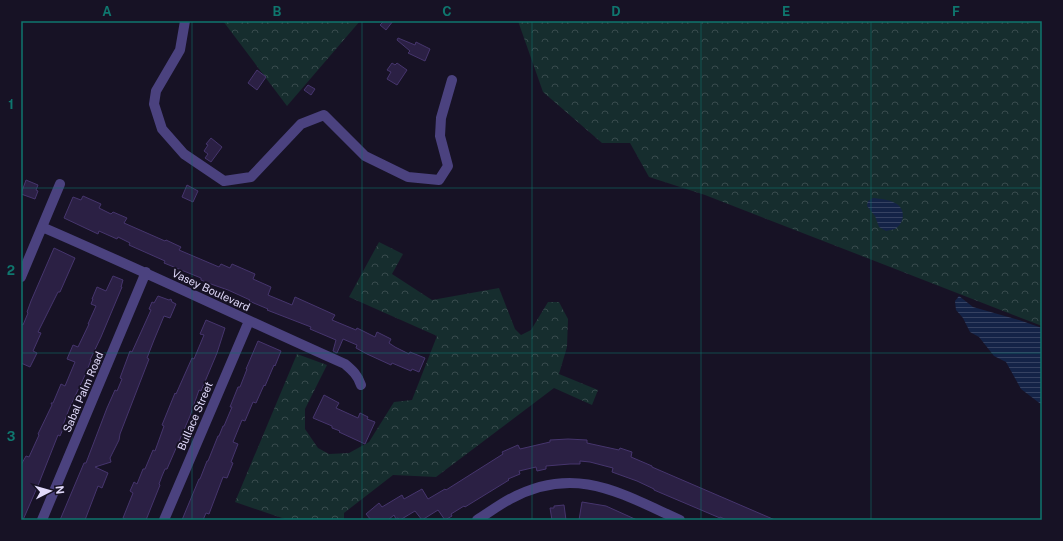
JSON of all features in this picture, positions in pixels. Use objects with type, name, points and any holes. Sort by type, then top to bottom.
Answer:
[{"type":"street","points":[[185,21],[180,50],[156,91],[154,104],[162,129],[184,154],[224,181],[251,177],[301,124],[324,115],[365,156],[408,177],[439,180],[448,166],[440,136],[441,118],[452,80]]},
{"type":"street","points":[[21,277],[60,184]]},
{"type":"street","name":"Vasey Boulevard","points":[[42,227],[146,272],[249,321],[345,364],[353,371],[359,379],[361,385]]},
{"type":"street","name":"Sabal Palm Road","points":[[42,520],[146,272]]},
{"type":"street","name":"Bullace Street","points":[[164,520],[249,321]]},
{"type":"street","points":[[478,520],[510,498],[536,488],[558,483],[574,482],[602,487],[680,520]]},
{"type":"green space","points":[[223,21],[360,21],[287,106]]},
{"type":"green space","points":[[518,21],[1042,21],[1042,326],[705,195],[649,177],[630,143],[602,143],[543,92]]},
{"type":"green space","points":[[379,242],[403,254],[392,274],[432,300],[499,288],[515,329],[521,335],[531,330],[548,302],[559,302],[568,319],[567,347],[559,374],[598,390],[592,405],[554,388],[436,477],[393,475],[344,513],[344,520],[288,520],[235,502],[297,354],[327,365],[305,409],[305,429],[318,448],[329,454],[349,453],[369,442],[394,402],[412,400],[437,336],[349,297]]},
{"type":"water","points":[[873,198],[884,199],[899,205],[903,216],[901,223],[898,226],[894,229],[886,231],[879,227],[875,216],[867,206],[868,201]]},
{"type":"water","points":[[959,296],[973,307],[1042,328],[1042,405],[1021,389],[1006,362],[994,356],[979,337],[970,332],[963,318],[956,310],[955,301]]},
{"type":"building","points":[[384,21],[393,21],[386,30],[380,25]]},
{"type":"building","points":[[398,38],[415,45],[416,42],[430,49],[425,61],[408,53],[410,51],[397,40]]},
{"type":"building","points":[[392,63],[395,65],[397,63],[407,70],[397,85],[387,79],[391,72],[387,70]]},
{"type":"building","points":[[257,70],[266,77],[257,90],[248,83]]},
{"type":"building","points":[[308,85],[315,89],[311,95],[304,90]]},
{"type":"building","points":[[211,138],[222,147],[211,162],[205,158],[208,154],[204,151],[208,145],[206,144]]},
{"type":"building","points":[[26,180],[38,185],[36,190],[38,191],[35,199],[21,194]]},
{"type":"building","points":[[187,185],[198,191],[193,202],[182,197]]},
{"type":"building","points":[[83,196],[101,204],[99,208],[111,214],[113,212],[127,218],[124,223],[181,247],[179,250],[219,267],[221,264],[230,268],[232,264],[255,274],[253,279],[271,287],[268,295],[292,305],[295,297],[335,315],[332,320],[356,330],[357,328],[375,337],[377,332],[391,339],[389,343],[395,347],[409,354],[410,352],[425,358],[419,372],[412,369],[411,371],[392,363],[391,365],[367,354],[356,348],[357,345],[343,339],[337,353],[333,351],[336,340],[310,329],[311,327],[267,310],[268,309],[249,301],[250,300],[164,263],[165,261],[129,245],[130,243],[118,237],[117,239],[99,231],[98,234],[64,218],[73,197],[81,200]]},
{"type":"building","points":[[54,248],[75,258],[60,292],[58,292],[38,332],[41,333],[33,351],[37,353],[30,367],[21,363],[21,324],[23,325],[31,301]]},
{"type":"building","points":[[113,276],[123,280],[122,287],[90,360],[86,373],[69,409],[60,436],[58,435],[23,520],[21,520],[21,465],[26,456],[29,457],[52,405],[51,403],[53,403],[61,384],[65,386],[75,362],[67,359],[73,345],[78,347],[89,324],[96,306],[91,304],[97,287],[106,291]]},
{"type":"building","points":[[158,296],[169,300],[171,299],[172,302],[176,304],[170,318],[164,316],[154,340],[147,358],[149,359],[119,440],[110,458],[111,462],[95,467],[108,473],[102,488],[98,486],[85,520],[60,520],[84,463],[86,463],[107,408],[122,379],[120,378],[130,351],[132,352],[151,310],[149,309],[152,302],[154,303]]},
{"type":"building","points":[[206,320],[225,328],[217,353],[201,391],[199,390],[190,416],[167,469],[165,469],[162,476],[146,520],[127,520],[123,518],[133,493],[130,491],[134,482],[137,484],[153,450],[155,451],[164,426],[162,425],[175,393],[176,394],[192,358],[194,359],[204,335],[200,334]]},
{"type":"building","points":[[258,341],[281,351],[275,366],[274,365],[256,403],[253,402],[245,421],[242,420],[233,442],[238,444],[231,462],[233,463],[227,478],[223,477],[209,514],[206,513],[203,520],[182,520],[218,436],[224,426],[238,387],[240,387]]},
{"type":"building","points":[[324,395],[339,403],[336,408],[358,418],[360,413],[368,417],[367,419],[375,422],[365,444],[339,432],[340,431],[332,428],[332,426],[313,418]]},
{"type":"building","points":[[550,440],[587,440],[587,443],[619,450],[620,448],[632,452],[631,457],[652,467],[775,520],[727,520],[720,518],[654,490],[637,481],[612,472],[613,468],[580,461],[580,464],[546,466],[546,469],[537,471],[536,467],[519,471],[520,474],[508,479],[509,480],[451,514],[452,516],[445,520],[438,510],[422,520],[415,511],[400,520],[398,518],[396,519],[394,515],[388,520],[371,520],[366,514],[379,503],[382,507],[402,495],[404,499],[422,489],[428,499],[445,489],[446,490],[503,454],[502,452],[518,445],[520,449],[550,442]]},
{"type":"building","points":[[582,502],[606,506],[637,520],[579,520]]},
{"type":"building","points":[[564,505],[566,520],[552,520],[550,508]]}]
